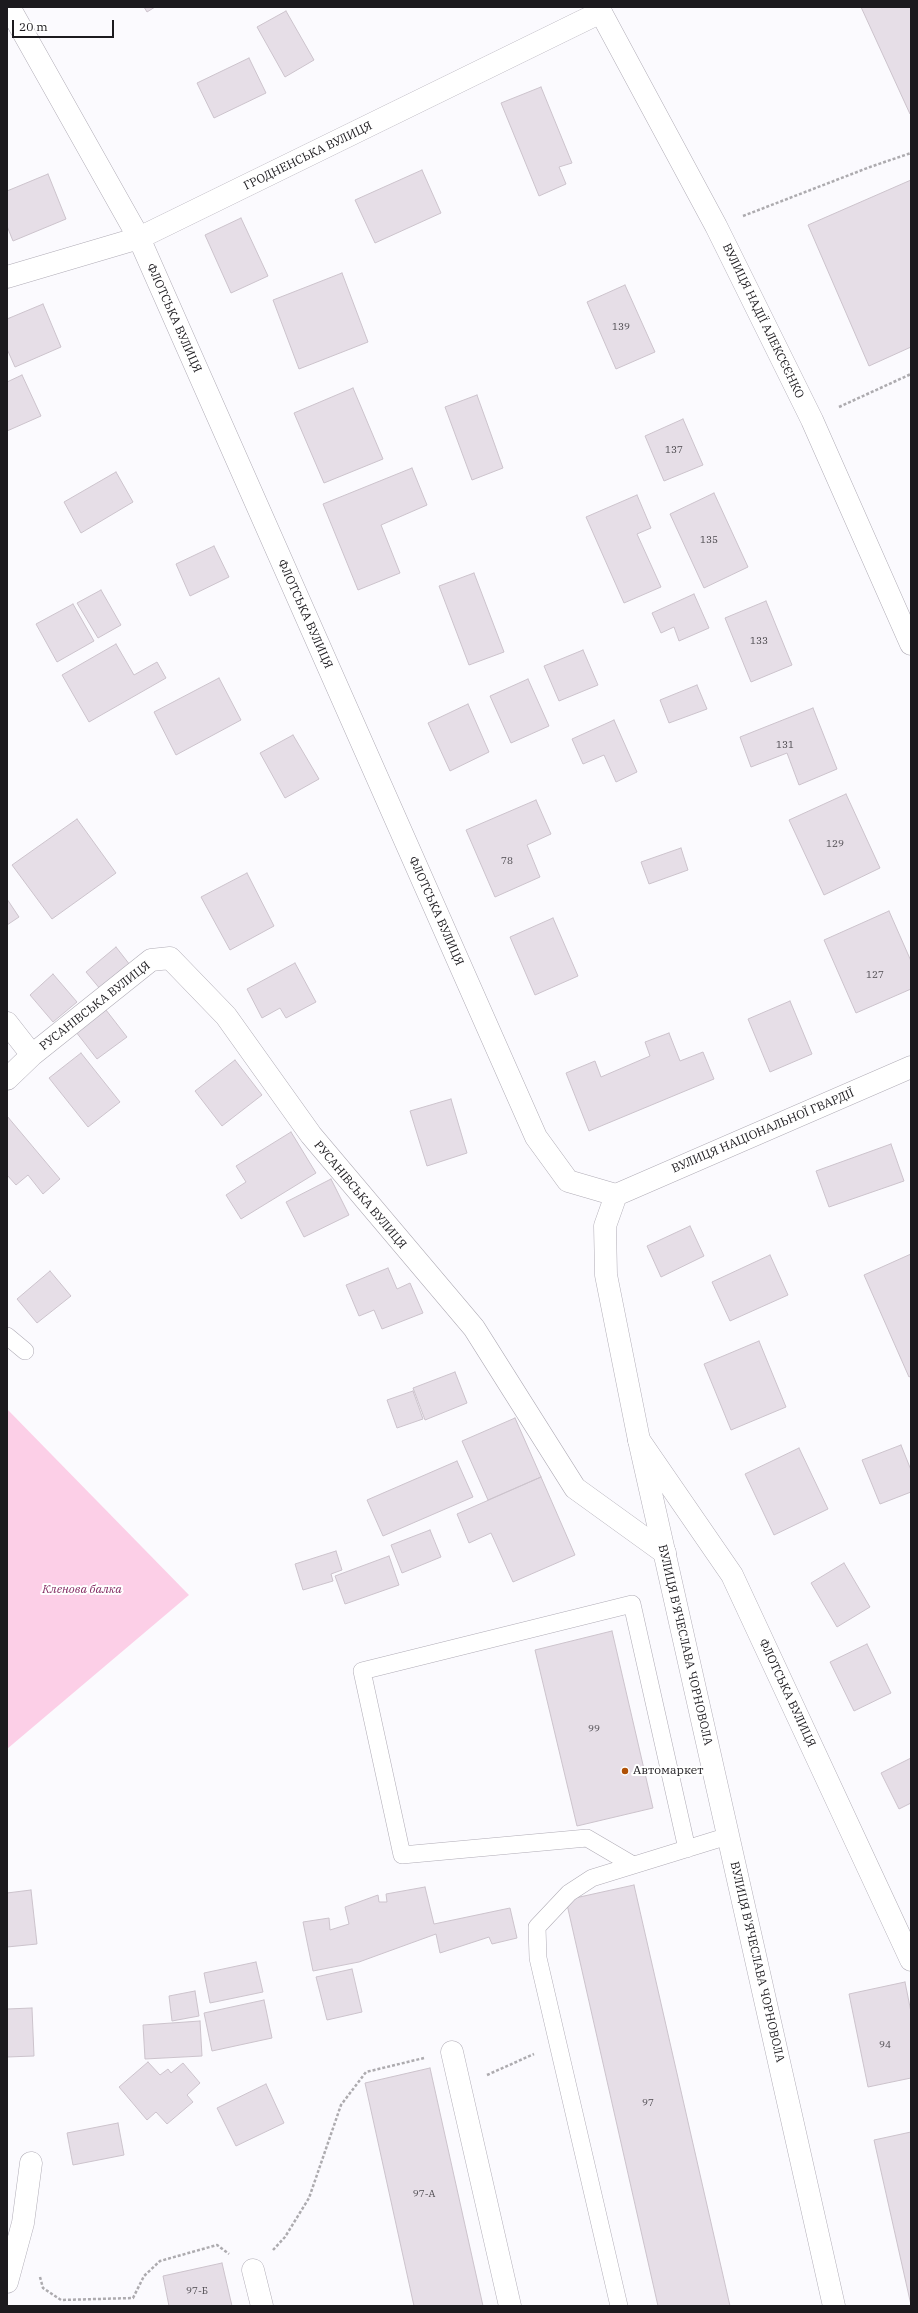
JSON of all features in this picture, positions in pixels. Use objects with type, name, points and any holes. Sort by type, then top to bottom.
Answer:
[{"type":"street","name":"ФЛОТСЬКА ВУЛИЦЯ","points":[[9,7],[139,238],[536,1137],[568,1181],[616,1195]]},
{"type":"street","name":"ГРОДНЕНСЬКА ВУЛИЦЯ","points":[[7,277],[139,238],[600,10]]},
{"type":"street","name":"ВУЛИЦЯ НАДІЇ АЛЕКСЄЄНКО","points":[[600,10],[716,226],[812,420],[911,644]]},
{"type":"street","name":"РУСАНІВСЬКА ВУЛИЦЯ","points":[[7,1079],[32,1055],[151,960],[170,958],[226,1016],[311,1135],[474,1328],[575,1488],[665,1553]]},
{"type":"street","name":"РУСАНІВСЬКА ВУЛИЦЯ","points":[[7,1023],[32,1055]]},
{"type":"street","name":"ВУЛИЦЯ НАЦІОНАЛЬНОЇ ГВАРДІЇ","points":[[616,1195],[911,1067]]},
{"type":"street","name":"ВУЛИЦЯ В'ЯЧЕСЛАВА ЧОРНОВОЛА","points":[[616,1195],[605,1226],[606,1276],[639,1440],[834,2306]]},
{"type":"street","name":"ФЛОТСЬКА ВУЛИЦЯ","points":[[639,1440],[732,1575],[911,1960]]},
{"type":"street","points":[[452,2052],[510,2306]]},
{"type":"street","points":[[7,2282],[24,2223],[31,2163]]},
{"type":"street","points":[[253,2270],[262,2306]]},
{"type":"lane","points":[[7,1336],[24,1351]]},
{"type":"lane","points":[[633,1865],[587,1838],[402,1855],[362,1671],[632,1604],[687,1848]]},
{"type":"lane","points":[[619,2306],[538,1958],[537,1927],[570,1893],[592,1878],[728,1836]]},
{"type":"path","points":[[716,226],[870,167],[911,153]]},
{"type":"path","points":[[812,420],[911,374]]},
{"type":"path","points":[[460,2087],[558,2043]]},
{"type":"path","points":[[39,2273],[43,2288],[61,2300],[133,2298],[144,2276],[160,2261],[217,2245],[253,2270],[285,2237],[309,2198],[341,2106],[366,2072],[452,2052]]},
{"type":"green space","name":"Кленова балка","points":[[7,1409],[189,1595],[7,1749]]},
{"type":"building","points":[[144,7],[155,7],[147,12]]},
{"type":"building","points":[[861,7],[911,7],[911,114],[910,114]]},
{"type":"building","points":[[286,11],[314,60],[285,77],[257,27]]},
{"type":"building","points":[[249,58],[266,93],[214,118],[197,83]]},
{"type":"building","points":[[541,87],[572,163],[559,167],[566,184],[539,196],[501,103]]},
{"type":"building","points":[[422,170],[441,213],[375,243],[355,200]]},
{"type":"building","points":[[48,174],[66,219],[13,241],[7,226],[7,191]]},
{"type":"building","points":[[911,180],[911,347],[869,366],[808,225]]},
{"type":"building","points":[[241,218],[268,276],[231,293],[205,235]]},
{"type":"building","points":[[342,273],[368,342],[299,369],[273,300]]},
{"type":"building","points":[[625,285],[655,352],[616,369],[587,302]]},
{"type":"building","points":[[43,304],[61,347],[15,367],[7,349],[7,319]]},
{"type":"building","points":[[22,375],[41,416],[7,431],[7,382]]},
{"type":"building","points":[[353,388],[383,459],[324,483],[294,413]]},
{"type":"building","points":[[477,395],[503,468],[472,480],[445,407]]},
{"type":"building","points":[[683,419],[703,465],[664,481],[645,436]]},
{"type":"building","points":[[412,468],[427,505],[381,525],[400,573],[358,590],[323,504]]},
{"type":"building","points":[[116,472],[133,502],[81,533],[64,502]]},
{"type":"building","points":[[714,493],[748,567],[704,588],[670,514]]},
{"type":"building","points":[[637,495],[651,528],[637,534],[661,587],[624,603],[586,517]]},
{"type":"building","points":[[214,546],[229,577],[190,596],[176,564]]},
{"type":"building","points":[[474,573],[504,652],[469,665],[439,586]]},
{"type":"building","points":[[101,590],[121,625],[98,638],[77,603]]},
{"type":"building","points":[[694,594],[709,628],[679,641],[674,627],[661,633],[652,613]]},
{"type":"building","points":[[766,601],[792,665],[751,682],[725,618]]},
{"type":"building","points":[[73,604],[94,641],[57,662],[36,624]]},
{"type":"building","points":[[116,644],[134,675],[157,662],[166,678],[89,722],[62,675]]},
{"type":"building","points":[[583,650],[598,685],[559,701],[544,666]]},
{"type":"building","points":[[219,678],[241,720],[176,755],[154,712]]},
{"type":"building","points":[[528,679],[549,726],[511,743],[490,696]]},
{"type":"building","points":[[697,685],[707,709],[669,723],[660,700]]},
{"type":"building","points":[[468,704],[489,752],[450,771],[428,723]]},
{"type":"building","points":[[813,708],[837,769],[799,785],[787,753],[751,767],[740,737]]},
{"type":"building","points":[[614,720],[637,772],[616,782],[604,755],[583,764],[572,739]]},
{"type":"building","points":[[293,735],[319,779],[285,798],[260,753]]},
{"type":"building","points":[[846,794],[880,868],[824,895],[789,820]]},
{"type":"building","points":[[536,800],[551,834],[527,845],[540,877],[495,897],[466,830]]},
{"type":"building","points":[[77,819],[116,873],[52,919],[12,865]]},
{"type":"building","points":[[681,848],[688,870],[649,884],[641,862]]},
{"type":"building","points":[[247,873],[274,926],[230,950],[201,897]]},
{"type":"building","points":[[7,899],[19,917],[7,925]]},
{"type":"building","points":[[889,911],[911,961],[911,989],[856,1013],[824,940]]},
{"type":"building","points":[[553,918],[578,976],[535,995],[510,937]]},
{"type":"building","points":[[116,947],[130,965],[101,990],[86,972]]},
{"type":"building","points":[[295,963],[316,1002],[286,1018],[280,1008],[262,1018],[247,989]]},
{"type":"building","points":[[53,974],[77,1002],[53,1022],[30,995]]},
{"type":"building","points":[[790,1001],[812,1054],[770,1072],[748,1019]]},
{"type":"building","points":[[106,1010],[127,1037],[97,1059],[76,1032]]},
{"type":"building","points":[[669,1033],[680,1061],[703,1052],[714,1079],[589,1131],[566,1073],[595,1061],[601,1077],[650,1056],[645,1042]]},
{"type":"building","points":[[81,1053],[120,1102],[88,1127],[49,1078]]},
{"type":"building","points":[[235,1060],[262,1095],[222,1126],[195,1091]]},
{"type":"building","points":[[451,1099],[467,1153],[427,1166],[410,1111]]},
{"type":"building","points":[[7,1116],[60,1179],[43,1194],[28,1175],[16,1185],[7,1175]]},
{"type":"building","points":[[291,1132],[316,1173],[241,1219],[226,1195],[246,1182],[236,1166]]},
{"type":"building","points":[[891,1144],[904,1181],[829,1207],[816,1171]]},
{"type":"building","points":[[331,1179],[349,1215],[304,1237],[286,1202]]},
{"type":"building","points":[[690,1226],[704,1256],[661,1277],[647,1246]]},
{"type":"building","points":[[911,1254],[911,1376],[909,1377],[864,1275]]},
{"type":"building","points":[[770,1255],[788,1295],[730,1321],[712,1282]]},
{"type":"building","points":[[388,1268],[397,1289],[410,1283],[423,1313],[382,1329],[374,1310],[359,1316],[346,1285]]},
{"type":"building","points":[[50,1271],[71,1296],[37,1323],[17,1299]]},
{"type":"building","points":[[759,1341],[786,1407],[731,1430],[704,1364]]},
{"type":"building","points":[[455,1372],[467,1403],[425,1420],[413,1388]]},
{"type":"building","points":[[413,1391],[423,1419],[397,1428],[387,1400]]},
{"type":"building","points":[[515,1418],[541,1477],[488,1500],[462,1441]]},
{"type":"building","points":[[901,1445],[911,1470],[911,1492],[880,1504],[862,1460]]},
{"type":"building","points":[[799,1448],[828,1509],[774,1535],[745,1474]]},
{"type":"building","points":[[457,1461],[473,1497],[383,1536],[367,1500]]},
{"type":"building","points":[[541,1477],[575,1555],[513,1582],[491,1533],[469,1543],[457,1514]]},
{"type":"building","points":[[430,1530],[441,1557],[402,1573],[391,1545]]},
{"type":"building","points":[[336,1551],[342,1570],[331,1574],[333,1581],[303,1590],[295,1564]]},
{"type":"building","points":[[389,1556],[399,1585],[345,1604],[335,1576]]},
{"type":"building","points":[[844,1563],[870,1607],[837,1627],[811,1583]]},
{"type":"building","points":[[612,1631],[653,1808],[577,1826],[535,1650]]},
{"type":"building","points":[[867,1644],[891,1693],[854,1711],[830,1662]]},
{"type":"building","points":[[911,1758],[911,1803],[899,1809],[881,1773]]},
{"type":"building","points":[[634,1885],[730,2306],[658,2306],[566,1900]]},
{"type":"building","points":[[425,1887],[434,1924],[510,1908],[517,1938],[492,1944],[489,1937],[440,1953],[436,1934],[359,1962],[313,1971],[303,1922],[329,1918],[330,1930],[349,1924],[345,1907],[378,1895],[379,1902],[387,1902],[386,1894]]},
{"type":"building","points":[[31,1890],[37,1944],[7,1947],[7,1893]]},
{"type":"building","points":[[256,1962],[263,1992],[210,2003],[204,1973]]},
{"type":"building","points":[[352,1969],[362,2012],[327,2020],[316,1977]]},
{"type":"building","points":[[905,1982],[911,2012],[911,2078],[868,2087],[849,1994]]},
{"type":"building","points":[[195,1991],[199,2016],[172,2021],[169,1996]]},
{"type":"building","points":[[264,2000],[272,2038],[212,2051],[204,2013]]},
{"type":"building","points":[[32,2008],[34,2056],[7,2057],[7,2009]]},
{"type":"building","points":[[200,2021],[202,2056],[145,2059],[143,2025]]},
{"type":"building","points":[[148,2062],[160,2075],[168,2069],[171,2073],[183,2063],[200,2083],[187,2095],[193,2102],[167,2124],[156,2112],[147,2120],[119,2087]]},
{"type":"building","points":[[430,2068],[483,2306],[414,2306],[365,2083]]},
{"type":"building","points":[[266,2084],[284,2123],[236,2146],[217,2108]]},
{"type":"building","points":[[118,2123],[124,2155],[73,2165],[67,2133]]},
{"type":"building","points":[[911,2132],[911,2305],[874,2140]]},
{"type":"building","points":[[222,2263],[232,2306],[169,2306],[163,2276]]},
{"type":"place","name":"Автомаркет","points":[[625,1771]]}]
